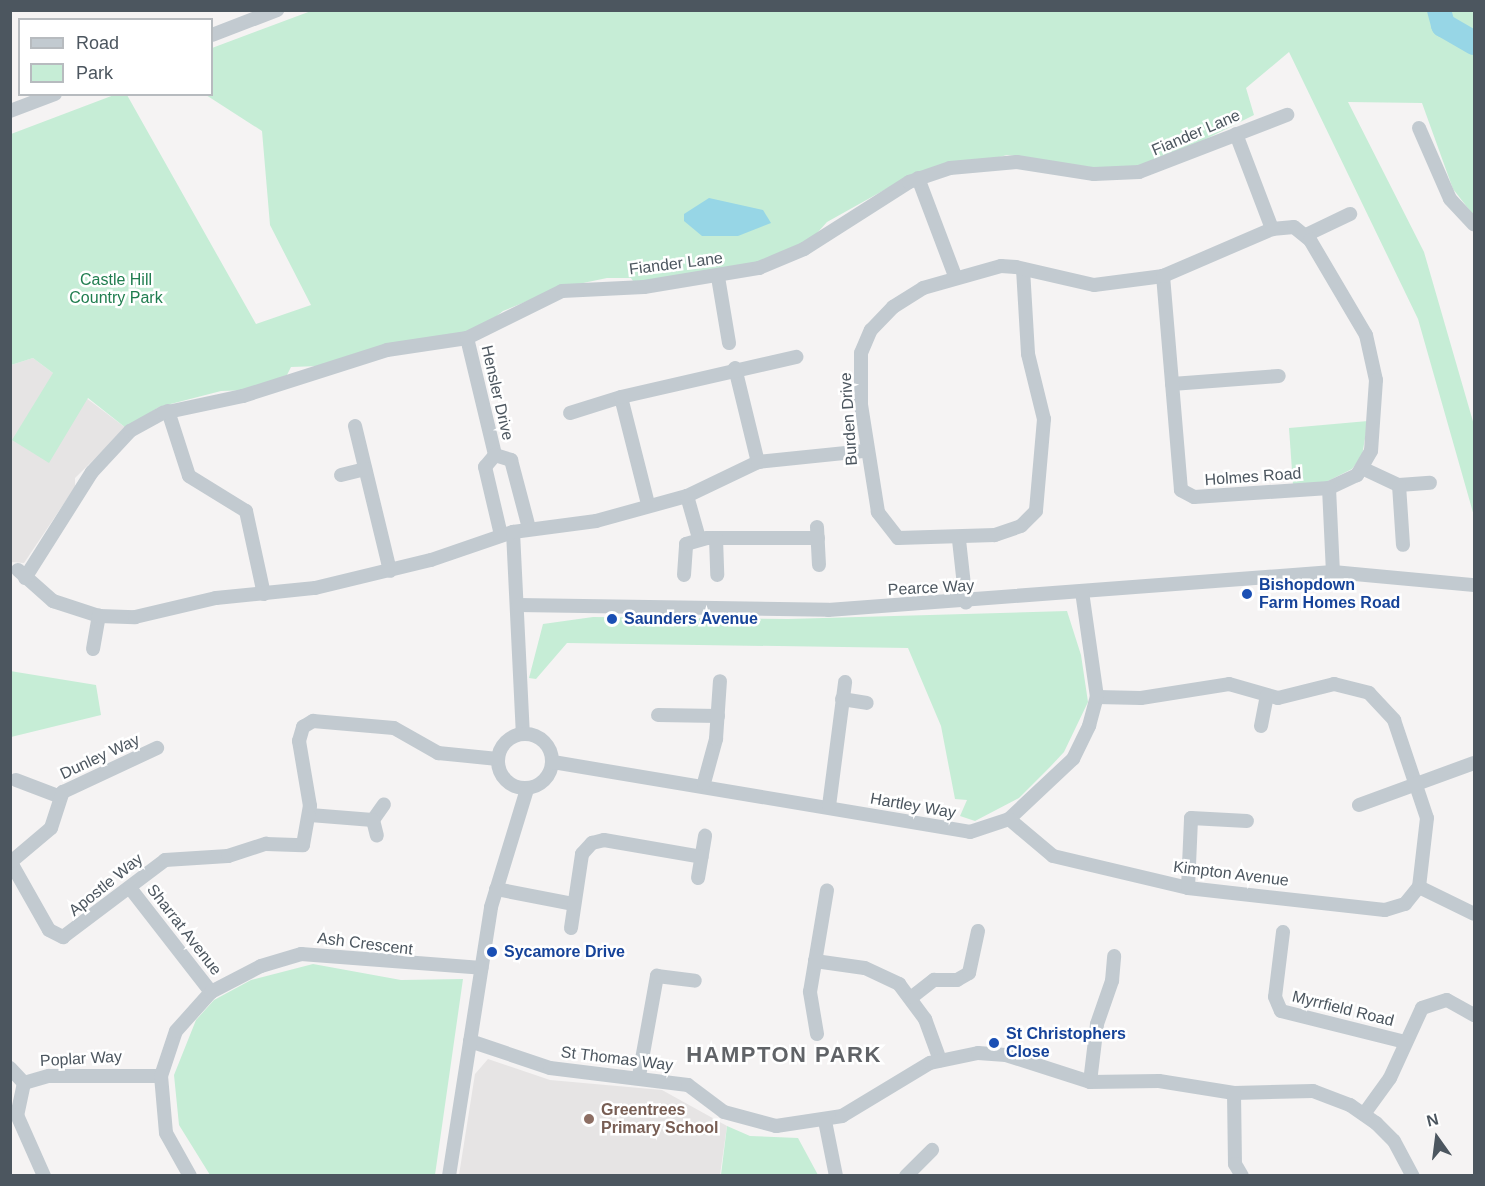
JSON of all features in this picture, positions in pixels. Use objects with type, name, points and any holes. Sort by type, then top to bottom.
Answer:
[{"type":"street","points":[[213,35],[277,10]]},
{"type":"street","points":[[10,111],[50,96]]},
{"type":"street","name":"Fiander Lane","points":[[99,616],[53,601],[22,574],[92,472],[130,431],[168,411],[243,396],[387,350],[468,338],[562,291],[718,277],[787,257],[918,178],[992,162],[1112,175],[1139,172],[1287,115]]},
{"type":"street","points":[[1419,128],[1450,199],[1474,225]]},
{"type":"street","points":[[1236,134],[1272,229]]},
{"type":"street","points":[[918,178],[955,276]]},
{"type":"street","points":[[1306,235],[1350,214]]},
{"type":"street","points":[[1163,276],[1272,229],[1294,227],[1306,235],[1372,350],[1374,419],[1364,469],[1399,485],[1430,483]]},
{"type":"street","name":"Burden Drive","points":[[1023,269],[1028,354],[1044,419],[1041,498],[1021,526],[959,540],[906,540],[887,530],[878,512],[865,451],[861,353],[871,330],[893,307],[955,276],[1001,266],[1023,269],[1094,285],[1163,276]]},
{"type":"street","name":"Holmes Road","points":[[1163,276],[1177,482],[1188,495],[1329,488],[1364,469]]},
{"type":"street","points":[[718,277],[729,344]]},
{"type":"street","name":"Hensler Drive","points":[[468,338],[495,455]]},
{"type":"street","points":[[570,413],[621,397],[735,368],[796,357]]},
{"type":"street","points":[[735,368],[758,462]]},
{"type":"street","points":[[1172,384],[1279,376]]},
{"type":"street","points":[[621,397],[648,504]]},
{"type":"street","points":[[168,411],[189,476],[246,511],[264,594]]},
{"type":"street","points":[[355,426],[390,571]]},
{"type":"street","points":[[93,649],[99,616],[135,617],[202,601],[264,594],[390,571],[507,533],[529,528],[596,521],[648,504],[687,496],[758,462],[865,451]]},
{"type":"street","name":"Hensler Drive","points":[[495,455],[511,460],[529,528]]},
{"type":"street","name":"Hensler Drive","points":[[495,455],[485,467],[507,533]]},
{"type":"street","points":[[341,475],[365,469]]},
{"type":"street","points":[[1399,485],[1403,545]]},
{"type":"street","points":[[1329,488],[1334,572]]},
{"type":"street","points":[[687,496],[699,538]]},
{"type":"street","points":[[507,533],[518,605],[523,734]]},
{"type":"street","points":[[684,575],[685,547],[699,538],[817,533],[819,565]]},
{"type":"street","points":[[716,538],[717,575]]},
{"type":"street","points":[[959,540],[966,603]]},
{"type":"street","name":"Pearce Way","points":[[518,605],[781,610],[966,603],[1334,572],[1474,585]]},
{"type":"street","name":"Hartley Way","points":[[553,762],[704,783],[941,830],[970,832],[1009,819],[1073,759],[1097,697],[1082,592]]},
{"type":"street","points":[[704,783],[718,717],[720,681]]},
{"type":"street","points":[[829,806],[845,682]]},
{"type":"street","points":[[1097,697],[1141,698],[1229,684],[1267,696],[1334,684],[1369,693],[1394,720],[1427,818],[1419,887],[1474,914]]},
{"type":"street","points":[[1261,726],[1267,696]]},
{"type":"street","points":[[842,699],[867,703]]},
{"type":"street","points":[[658,715],[718,717]]},
{"type":"street","name":"Apostle Way","points":[[11,861],[49,930],[58,937],[74,933],[170,859],[228,856],[266,844],[303,845],[310,815],[299,741],[303,727],[313,721],[394,728],[438,753],[498,759]]},
{"type":"street","points":[[523,734],[544,741],[553,762],[545,780],[527,789],[508,783],[498,759],[509,739],[523,734]]},
{"type":"street","name":"Dunley Way","points":[[11,861],[51,828],[58,796],[78,782],[157,748]]},
{"type":"street","points":[[1359,805],[1474,763]]},
{"type":"street","name":"Dunley Way","points":[[15,780],[58,796]]},
{"type":"street","points":[[449,1176],[495,889],[527,789]]},
{"type":"street","points":[[377,836],[373,820],[384,804]]},
{"type":"street","points":[[310,815],[373,820]]},
{"type":"street","points":[[1188,888],[1191,818],[1247,821]]},
{"type":"street","name":"Kimpton Avenue","points":[[1009,819],[1053,856],[1188,888],[1385,910],[1405,904],[1419,887]]},
{"type":"street","points":[[698,878],[705,836]]},
{"type":"street","points":[[571,928],[582,854],[592,843],[604,840],[702,857]]},
{"type":"street","name":"Sharrat Avenue","points":[[130,888],[211,992]]},
{"type":"street","points":[[495,889],[573,904]]},
{"type":"street","points":[[817,1034],[810,1002],[826,890]]},
{"type":"street","points":[[912,997],[934,980],[957,980],[969,973],[978,931]]},
{"type":"street","name":"Myrrfield Road","points":[[1283,932],[1275,997],[1281,1011],[1405,1042]]},
{"type":"street","name":"Ash Crescent","points":[[190,1176],[166,1133],[161,1076],[176,1031],[211,992],[261,966],[301,954],[481,968]]},
{"type":"street","points":[[1090,1082],[1097,1024],[1112,981],[1114,956]]},
{"type":"street","points":[[815,961],[877,971],[912,997],[940,1060]]},
{"type":"street","points":[[639,1076],[657,976],[695,981]]},
{"type":"street","name":"Myrrfield Road","points":[[1364,1114],[1390,1078],[1418,1012],[1430,1002],[1447,1000],[1474,1015]]},
{"type":"street","name":"St Thomas Way","points":[[470,1041],[558,1070],[639,1076],[695,1087],[724,1112],[758,1123],[787,1127],[825,1121],[860,1107],[940,1060],[1006,1056],[1090,1082],[1159,1081],[1234,1093],[1312,1091],[1364,1114],[1394,1141],[1413,1176]]},
{"type":"street","name":"Poplar Way","points":[[10,1068],[24,1083],[49,1076],[161,1076]]},
{"type":"street","points":[[24,1083],[17,1115],[44,1176]]},
{"type":"street","points":[[1234,1093],[1235,1164],[1242,1176]]},
{"type":"street","points":[[825,1121],[836,1176]]},
{"type":"street","points":[[906,1176],[932,1150]]},
{"type":"shaded area","points":[[33,358],[126,428],[75,478],[75,487],[24,563],[11,562],[11,365]]},
{"type":"shaded area","name":"Greentrees Primary School","points":[[488,1059],[550,1080],[662,1090],[727,1126],[720,1175],[459,1175],[475,1074]]},
{"type":"green space","name":"Castle Hill Country Park","points":[[311,11],[1474,11],[1474,216],[1453,189],[1422,103],[1348,102],[1424,252],[1474,425],[1474,516],[1418,319],[1289,52],[1246,88],[1254,115],[1156,164],[1104,169],[1007,155],[895,184],[827,222],[809,242],[760,263],[635,284],[631,278],[607,278],[559,288],[503,311],[479,330],[319,366],[291,367],[287,375],[249,390],[221,391],[159,407],[126,428],[88,398],[49,463],[12,440],[53,373],[33,358],[11,365],[11,134],[111,96],[128,96],[256,324],[311,305],[270,225],[262,131],[208,96],[213,96],[213,48]]},
{"type":"green space","points":[[1368,421],[1362,456],[1352,469],[1326,482],[1293,485],[1289,428]]},
{"type":"green space","points":[[1067,611],[1081,655],[1088,702],[1064,752],[1050,767],[1019,798],[975,821],[960,816],[967,800],[955,799],[941,726],[908,648],[567,643],[536,679],[529,678],[543,624],[593,617],[788,619]]},
{"type":"green space","points":[[10,671],[96,685],[101,715],[11,737]]},
{"type":"green space","points":[[313,964],[401,980],[463,979],[435,1175],[210,1175],[179,1125],[174,1075],[196,1020],[214,1000],[251,980]]},
{"type":"green space","points":[[727,1126],[750,1136],[798,1138],[818,1175],[721,1175]]},
{"type":"water","points":[[709,198],[763,210],[771,223],[738,236],[702,236],[684,221],[684,214]]},
{"type":"waterway","points":[[1439,10],[1443,25],[1474,43]]},
{"type":"place","name":"Bishopdown Farm Homes Road","points":[[1247,594]]},
{"type":"place","name":"Saunders Avenue","points":[[612,619]]},
{"type":"place","name":"Sycamore Drive","points":[[492,952]]},
{"type":"place","name":"St Christophers Close","points":[[994,1043]]},
{"type":"place","name":"Greentrees Primary School","points":[[589,1119]]},
{"type":"district","name":"HAMPTON PARK","points":[[784,1055]]}]
